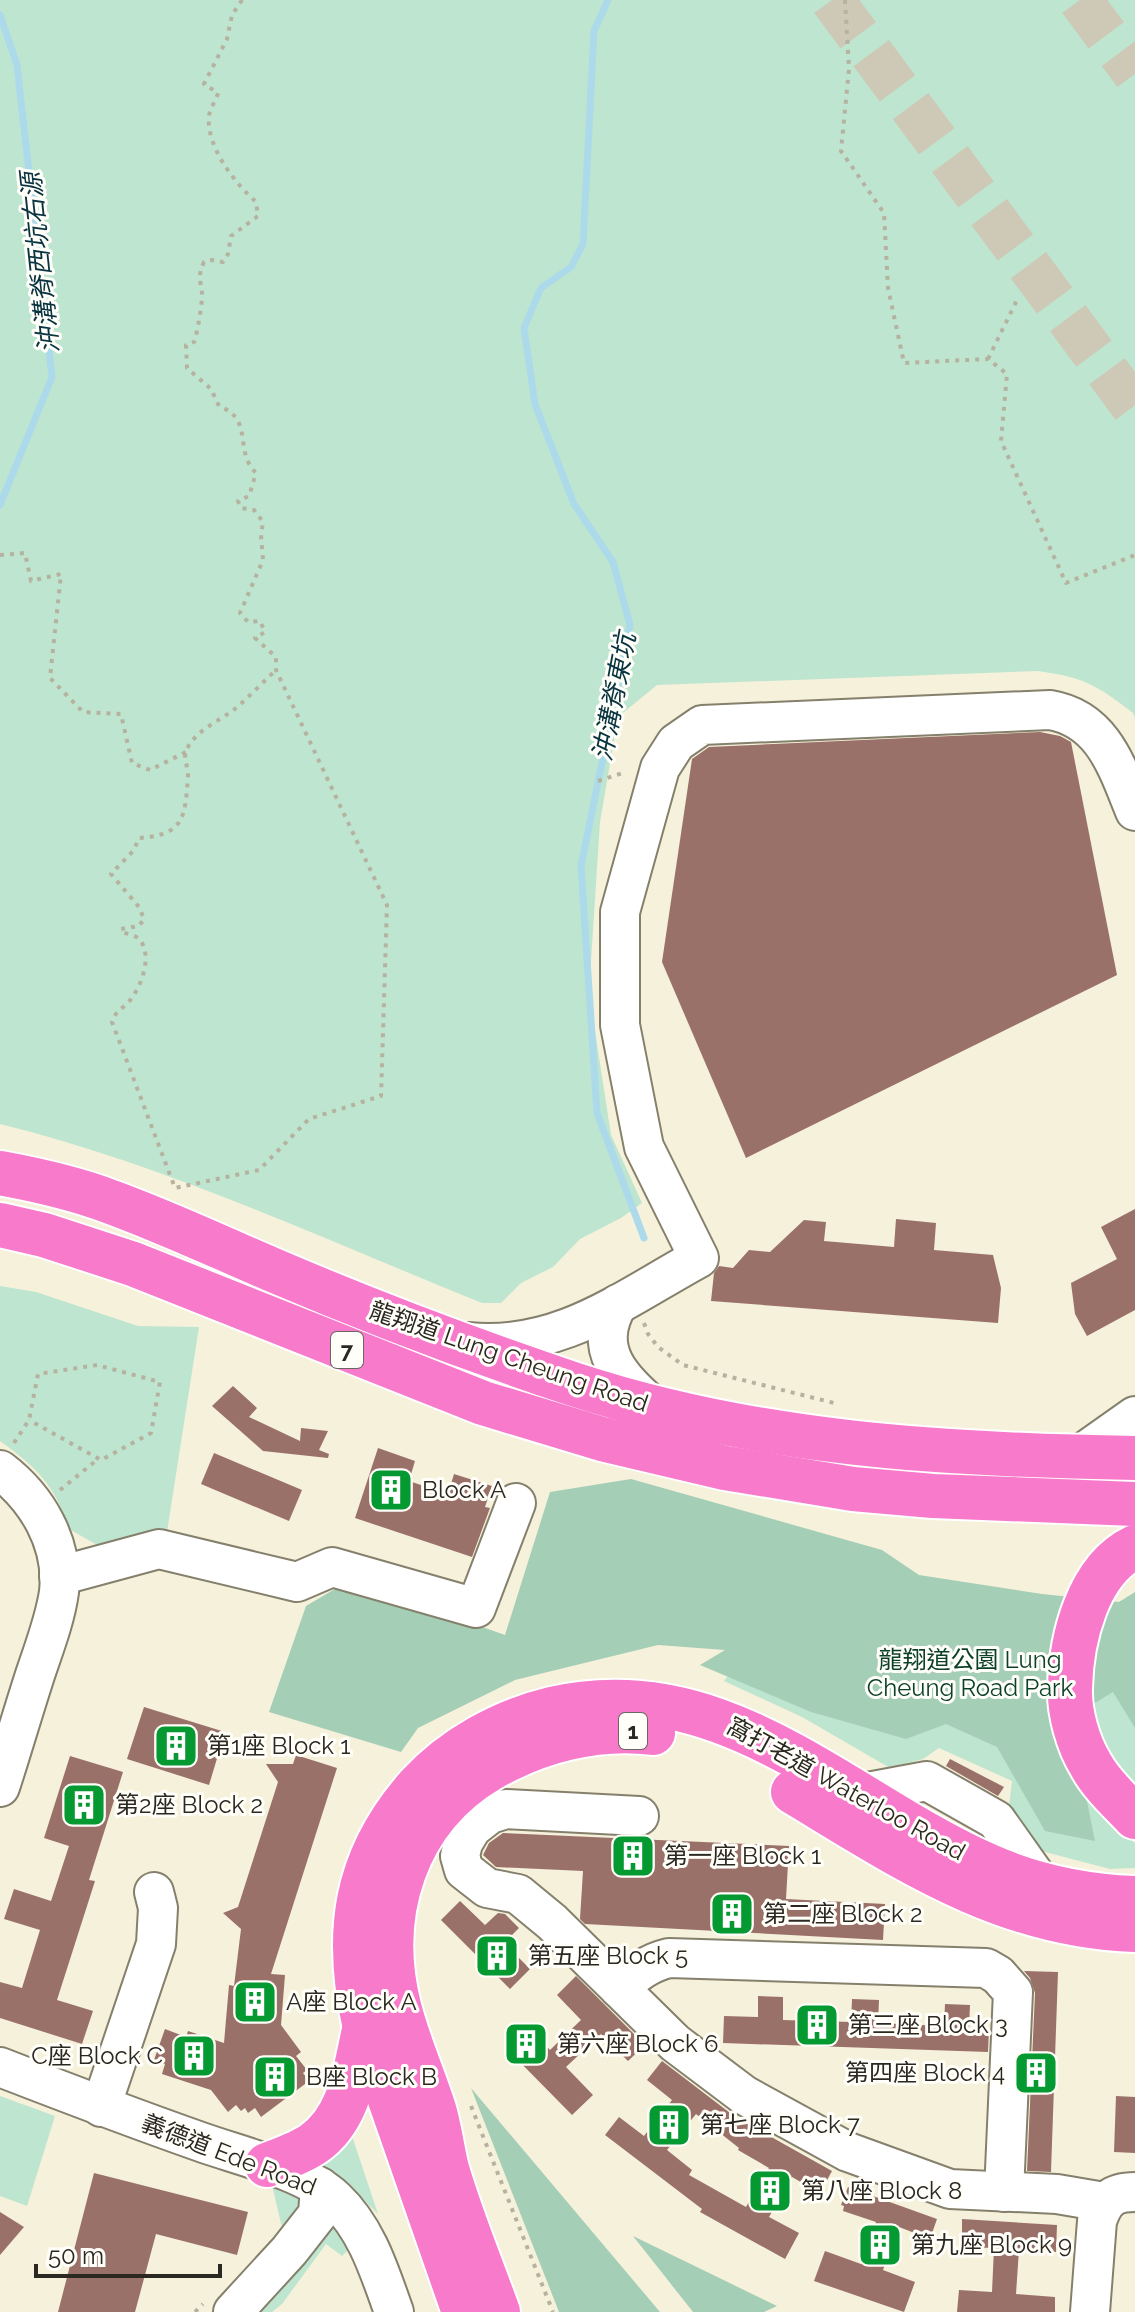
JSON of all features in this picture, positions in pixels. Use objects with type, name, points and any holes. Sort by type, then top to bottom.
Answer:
[{"type":"highway","name":"龍翔道 Lung Cheung Road","points":[[0,1173],[51,1183],[111,1201],[453,1341],[565,1381],[655,1408],[730,1447],[892,1493],[1135,1504]]},
{"type":"highway","name":"龍翔道 Lung Cheung Road","points":[[0,1225],[75,1244],[133,1264],[483,1403],[602,1439],[730,1447],[845,1443],[1135,1458]]},
{"type":"highway","points":[[1135,1547],[1106,1572],[1085,1605],[1074,1651],[1070,1688],[1072,1715],[1091,1766],[1135,1817]]},
{"type":"highway","name":"窩打老道 Waterloo Road","points":[[464,2312],[377,2070],[354,1969],[354,1918],[359,1892],[377,1847],[401,1807],[423,1781],[462,1749],[512,1721],[560,1707],[602,1701],[675,1706],[732,1724],[967,1856],[1042,1885],[1093,1895],[1135,1898]]},
{"type":"highway","name":"窩打老道 Waterloo Road","points":[[498,2312],[448,2171],[452,2107],[406,2032],[396,1995],[392,1936],[393,1903],[414,1847],[459,1792],[499,1764],[563,1739],[607,1731],[663,1734],[702,1745],[753,1768],[931,1872],[979,1896],[1053,1920],[1135,1930]]},
{"type":"highway","points":[[239,2163],[313,2145],[335,2123],[351,2086],[365,2028]]},
{"type":"highway","points":[[377,2070],[376,2117],[381,2143],[437,2312]]},
{"type":"highway","points":[[452,2107],[526,2312]]},
{"type":"street","points":[[655,1408],[628,1385],[613,1362],[607,1343],[608,1327],[699,1258],[644,1147],[620,1025],[620,912],[660,768],[676,743],[702,725],[1050,710],[1073,716],[1101,738],[1135,811]]},
{"type":"street","points":[[453,1341],[487,1344],[532,1341],[631,1308]]},
{"type":"street","points":[[1077,1457],[1135,1416]]},
{"type":"street","points":[[0,1787],[53,1617],[59,1576],[55,1549],[44,1520],[5,1460]]},
{"type":"street","points":[[59,1576],[159,1549],[297,1582],[332,1567],[476,1608],[516,1503]]},
{"type":"street","points":[[639,1816],[506,1809],[490,1814],[472,1828],[460,1856],[464,1870],[487,1888],[518,1894],[675,2043],[744,2095],[848,2152],[950,2189],[1120,2197]]},
{"type":"street","points":[[101,2107],[156,1944],[158,1908],[154,1892]]},
{"type":"street","points":[[619,1988],[643,1967],[669,1958],[986,1968],[998,1975],[1013,1992],[1004,2192]]},
{"type":"street","name":"義德道 Ede Road","points":[[0,2067],[239,2163],[320,2187],[345,2209],[363,2236],[394,2312]]},
{"type":"street","points":[[233,2312],[318,2214],[320,2187]]},
{"type":"street","points":[[1090,2312],[1097,2221],[1120,2197]]},
{"type":"path","points":[[186,752],[188,772],[185,800],[176,828],[169,833],[139,838],[134,850],[111,874],[139,907],[144,919],[139,926],[121,929],[137,936],[142,942],[146,959],[136,991],[130,1002],[115,1012],[112,1022],[175,1188],[259,1170],[309,1119],[381,1096],[387,905],[276,670],[276,657],[255,638],[265,632],[260,621],[248,622],[240,613],[263,560],[263,522],[254,510],[241,508],[238,501],[249,496],[256,473],[247,464],[240,422],[228,410],[218,406],[211,389],[189,372],[185,348],[194,342],[198,333],[198,314],[203,296],[198,276],[204,262],[223,262],[228,254],[231,236],[258,216],[256,202],[233,177],[215,145],[209,115],[218,93],[204,84],[227,39],[232,15],[242,0]]},
{"type":"path","points":[[845,0],[849,69],[841,151],[884,213],[888,288],[904,363],[988,359],[1007,374],[1001,441],[1066,583],[1135,555]]},
{"type":"path","points":[[988,359],[1017,300]]},
{"type":"path","points":[[0,555],[25,553],[31,581],[61,574],[50,678],[83,712],[121,714],[132,763],[150,770],[186,752],[197,736],[236,708],[276,670]]},
{"type":"path","points":[[598,781],[632,770]]},
{"type":"path","points":[[631,1308],[658,1347],[683,1365],[848,1406]]},
{"type":"path","points":[[5,1460],[29,1420],[38,1374],[97,1365],[160,1382],[151,1433],[101,1460],[29,1420]]},
{"type":"path","points":[[55,1494],[98,1459]]},
{"type":"path","points":[[452,2107],[485,2146],[553,2312]]},
{"type":"green space","points":[[0,0],[1135,0],[1135,718],[1120,703],[1089,684],[1038,671],[657,685],[618,717],[600,822],[589,992],[611,1135],[642,1203],[621,1218],[580,1239],[553,1267],[521,1283],[501,1303],[482,1303],[304,1229],[122,1160],[0,1124]]},
{"type":"green space","points":[[0,1286],[36,1292],[138,1326],[199,1327],[167,1532],[99,1546],[69,1529],[51,1489],[24,1460],[0,1441]]},
{"type":"green space","points":[[631,1479],[882,1550],[919,1575],[1119,1602],[1135,1592],[1135,1728],[1113,1692],[1070,1718],[1095,1841],[1045,1831],[997,1747],[946,1724],[906,1739],[811,1712],[700,1665],[725,1650],[658,1645],[515,1680],[418,1728],[401,1752],[269,1712],[306,1606],[350,1580],[505,1635],[550,1492]]},
{"type":"green space","name":"龍翔道公園 Lung Cheung Road Park","points":[[1135,1605],[1135,1793],[1107,1755],[1091,1706]]},
{"type":"green space","name":"龍翔道公園 Lung Cheung Road Park","points":[[861,1628],[1069,1769],[1093,1808],[1135,1843],[1135,1868],[1110,1869],[1026,1847],[1008,1815],[1012,1781],[939,1748],[923,1759],[890,1768],[802,1717],[724,1681],[733,1669]]},
{"type":"green space","points":[[471,2088],[660,2312],[559,2312]]},
{"type":"green space","points":[[0,2096],[55,2116],[27,2206],[0,2196]]},
{"type":"green space","points":[[352,2136],[378,2214],[340,2176],[317,2165]]},
{"type":"green space","points":[[271,2181],[306,2193],[304,2213],[284,2236]]},
{"type":"green space","points":[[332,2213],[354,2244],[342,2256],[326,2244],[282,2304],[272,2312],[256,2312]]},
{"type":"green space","points":[[633,2236],[777,2306],[764,2312],[693,2312]]},
{"type":"building","points":[[1040,732],[1071,742],[1117,975],[746,1158],[662,962],[692,759],[709,747]]},
{"type":"building","points":[[1135,1209],[1135,1310],[1087,1336],[1075,1314],[1071,1283],[1117,1259],[1101,1227]]},
{"type":"building","points":[[896,1219],[936,1223],[934,1250],[993,1255],[1001,1288],[998,1323],[711,1301],[714,1273],[719,1266],[733,1268],[749,1250],[770,1252],[804,1220],[826,1222],[824,1241],[894,1247]]},
{"type":"building","points":[[233,1386],[257,1408],[249,1417],[300,1441],[301,1428],[328,1431],[319,1450],[329,1454],[328,1458],[263,1451],[212,1406]]},
{"type":"building","points":[[378,1448],[415,1461],[409,1481],[448,1494],[454,1474],[492,1486],[485,1507],[490,1508],[472,1557],[355,1518]]},
{"type":"building","points":[[214,1453],[302,1490],[289,1521],[201,1484]]},
{"type":"building","name":"第1座 Block 1","points":[[144,1707],[225,1732],[209,1785],[127,1759]]},
{"type":"building","points":[[296,1755],[337,1768],[271,1974],[285,1975],[281,2025],[301,2052],[296,2056],[307,2070],[303,2073],[309,2081],[261,2117],[255,2108],[248,2113],[245,2108],[241,2111],[236,2105],[228,2112],[211,2090],[162,2074],[165,2064],[154,2060],[165,2029],[186,2037],[188,2031],[224,2043],[229,1985],[234,1986],[241,1929],[223,1913],[238,1907],[278,1782],[266,1764],[293,1764]]},
{"type":"building","points":[[70,1756],[123,1772],[89,1880],[95,1881],[57,2000],[93,2011],[82,2044],[0,2018],[0,1982],[22,1988],[40,1930],[4,1919],[14,1889],[51,1901],[69,1846],[44,1838]]},
{"type":"building","points":[[950,1759],[1004,1787],[998,1796],[946,1766]]},
{"type":"building","points":[[503,1833],[789,1846],[786,1899],[885,1904],[883,1940],[585,1924],[580,1919],[583,1871],[496,1867],[483,1855],[489,1843]]},
{"type":"building","name":"第五座 Block 5","points":[[460,1901],[485,1925],[498,1913],[505,1914],[519,1928],[504,1943],[530,1969],[510,1989],[441,1920]]},
{"type":"building","name":"第四座 Block 4","points":[[1024,1971],[1058,1972],[1051,2172],[1027,2171],[1035,1993]]},
{"type":"building","name":"第六座 Block 6","points":[[576,1976],[645,2045],[628,2061],[601,2034],[566,2067],[593,2095],[572,2115],[505,2047],[527,2026],[550,2050],[581,2020],[557,1995]]},
{"type":"building","name":"第三座 Block 3","points":[[758,1996],[783,1997],[783,2020],[851,2022],[852,1999],[879,2000],[878,2023],[944,2026],[945,2004],[970,2005],[969,2029],[989,2029],[988,2052],[723,2043],[724,2016],[758,2017]]},
{"type":"building","points":[[662,2061],[734,2116],[832,2171],[820,2193],[792,2177],[769,2217],[799,2233],[785,2259],[700,2212],[702,2209],[605,2135],[619,2117],[644,2136],[672,2100],[647,2080]],"holes":[[[696,2114],[769,2168],[746,2207],[689,2175],[692,2170],[667,2150]]]},
{"type":"building","points":[[1116,2096],[1135,2097],[1135,2153],[1114,2152]]},
{"type":"building","points":[[94,2173],[248,2212],[237,2255],[156,2234],[135,2312],[58,2312]]},
{"type":"building","name":"第九座 Block 9","points":[[848,2187],[937,2219],[930,2239],[899,2227],[883,2270],[915,2282],[904,2312],[814,2281],[825,2251],[861,2264],[876,2222],[843,2211],[844,2206],[841,2205]]},
{"type":"building","points":[[0,2212],[24,2227],[0,2255]]},
{"type":"building","points":[[962,2219],[1057,2225],[1056,2252],[1019,2250],[1016,2294],[1055,2297],[1055,2312],[957,2312],[959,2290],[992,2292],[994,2248],[962,2247]]},
{"type":"waterway","name":"沖溝脊東坑","points":[[608,0],[594,31],[583,244],[571,267],[541,288],[524,328],[535,404],[574,504],[613,562],[630,625],[581,866],[597,1113],[644,1238]]},
{"type":"waterway","name":"沖溝脊西坑右源","points":[[0,15],[17,65],[52,377],[0,505]]},
{"type":"tunnel","points":[[832,0],[1135,409]]},
{"type":"tunnel","points":[[1080,0],[1135,74]]},
{"type":"place","name":"Block A","points":[[391,1490]]},
{"type":"place","name":"第1座 Block 1","points":[[176,1746]]},
{"type":"place","name":"第2座 Block 2","points":[[84,1805]]},
{"type":"place","name":"第一座 Block 1","points":[[633,1856]]},
{"type":"place","name":"第二座 Block 2","points":[[732,1914]]},
{"type":"place","name":"第五座 Block 5","points":[[497,1956]]},
{"type":"place","name":"A座 Block A","points":[[255,2002]]},
{"type":"place","name":"第三座 Block 3","points":[[817,2025]]},
{"type":"place","name":"第六座 Block 6","points":[[526,2044]]},
{"type":"place","name":"C座 Block C","points":[[194,2056]]},
{"type":"place","name":"第四座 Block 4","points":[[1036,2073]]},
{"type":"place","name":"B座 Block B","points":[[275,2077]]},
{"type":"place","name":"第七座 Block 7","points":[[669,2125]]},
{"type":"place","name":"第八座 Block 8","points":[[770,2191]]},
{"type":"place","name":"第九座 Block 9","points":[[880,2245]]}]
